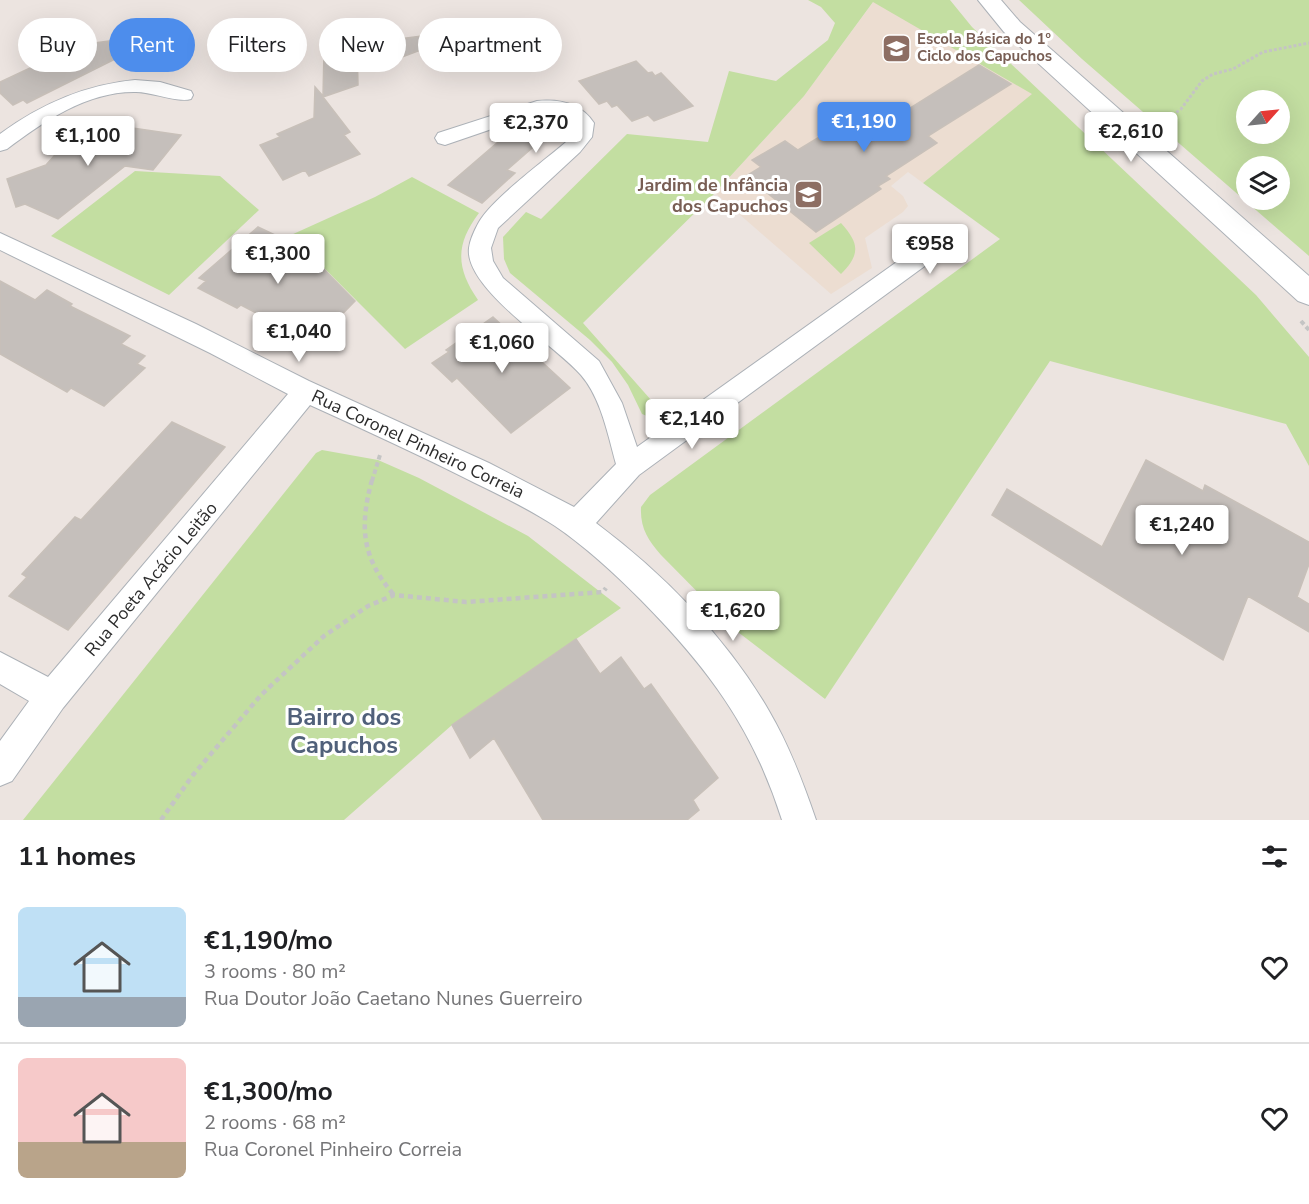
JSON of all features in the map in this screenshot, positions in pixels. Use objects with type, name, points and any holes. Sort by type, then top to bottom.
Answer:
[{"type":"main road","points":[[989,0],[1012,27],[1309,293]]},
{"type":"street","points":[[0,144],[37,118],[80,98],[115,87],[148,85],[184,95]]},
{"type":"street","points":[[445,138],[537,107],[552,105],[571,110],[584,123],[582,137],[573,147],[499,212],[488,225],[480,248],[482,262],[495,284],[590,368],[600,380],[616,415],[630,467]]},
{"type":"street","points":[[576,525],[630,467],[951,235]]},
{"type":"street","name":"Rua Coronel Pinheiro Correia","points":[[0,241],[541,503],[576,525],[625,565],[688,626],[738,688],[761,725],[782,767],[799,820]]},
{"type":"street","name":"Rua Poeta Acácio Leitão","points":[[0,769],[52,697],[306,391]]},
{"type":"street","points":[[0,667],[52,697]]},
{"type":"path","points":[[1137,140],[1181,109],[1202,81],[1213,74],[1233,69],[1263,52],[1309,43]]},
{"type":"path","points":[[390,429],[373,479],[366,513],[365,542],[376,573],[394,595]]},
{"type":"path","points":[[161,820],[193,775],[261,695],[324,636],[368,606],[394,595],[466,602],[603,592],[625,565]]},
{"type":"shaded area","points":[[874,1],[1033,94],[923,183],[908,172],[891,186],[903,196],[908,206],[903,212],[865,238],[872,268],[831,294],[715,193],[804,96]]},
{"type":"green space","points":[[808,0],[950,0],[972,27],[1256,295],[1309,357],[1309,466],[1286,424],[1050,361],[825,699],[734,629],[661,555],[646,533],[641,507],[650,495],[1000,239],[923,183],[1032,94],[873,2],[804,96],[715,193],[583,323],[659,409],[647,416],[642,414],[628,385],[612,362],[590,340],[510,273],[504,259],[503,237],[526,212],[541,219],[627,134],[708,142],[729,71],[776,81],[828,40],[835,23],[821,7]]},
{"type":"green space","points":[[1019,0],[1309,0],[1309,256],[1256,210],[1290,210],[1290,156],[1236,156],[1236,193],[1082,59]]},
{"type":"green space","points":[[135,171],[220,176],[259,210],[169,295],[51,236]]},
{"type":"green space","points":[[412,177],[479,213],[466,236],[461,256],[462,267],[478,300],[405,349],[291,235],[375,197]]},
{"type":"green space","points":[[841,223],[854,243],[855,254],[841,274],[809,243]]},
{"type":"green space","points":[[322,450],[378,460],[419,478],[528,536],[621,608],[452,725],[344,820],[23,820],[316,453]]},
{"type":"building","points":[[418,36],[418,51],[406,56],[406,38]]},
{"type":"building","points":[[109,41],[109,62],[97,68],[97,43]]},
{"type":"building","points":[[636,61],[648,73],[652,72],[655,76],[661,73],[693,106],[654,121],[648,115],[632,121],[617,105],[612,107],[607,101],[599,104],[579,81]]},
{"type":"building","points":[[979,65],[1011,84],[928,136],[937,143],[886,176],[890,179],[878,186],[881,189],[816,232],[746,176],[761,167],[752,160],[785,141],[798,150],[826,133],[837,141],[886,110],[896,117]]},
{"type":"building","points":[[21,72],[89,72],[27,103],[23,100],[13,105],[0,93],[0,82]]},
{"type":"building","points":[[324,72],[358,72],[358,85],[323,97],[350,132],[344,135],[360,154],[309,176],[305,170],[283,180],[260,145],[280,137],[277,134],[314,118],[315,87],[323,96]]},
{"type":"building","points":[[561,118],[564,120],[507,170],[515,173],[482,203],[448,185],[504,137]]},
{"type":"building","points":[[98,123],[181,135],[153,170],[125,166],[58,219],[25,204],[16,207],[7,179],[46,165],[70,138],[83,140]]},
{"type":"building","points":[[258,227],[294,244],[290,248],[315,260],[355,301],[314,343],[241,305],[237,308],[198,288],[206,281],[199,278]]},
{"type":"building","points":[[0,281],[35,300],[47,290],[72,304],[70,306],[130,336],[121,344],[145,356],[137,364],[145,368],[104,406],[71,388],[67,392],[0,354]]},
{"type":"building","points":[[493,317],[570,388],[511,433],[457,378],[452,382],[432,363],[449,352],[446,350]]},
{"type":"building","points":[[172,422],[225,447],[68,630],[9,596],[27,577],[22,574],[75,517],[81,520]]},
{"type":"building","points":[[1146,460],[1203,491],[1205,485],[1309,542],[1309,564],[1297,597],[1309,604],[1309,632],[1248,596],[1223,660],[992,515],[1007,489],[1102,547]]},
{"type":"building","points":[[576,639],[600,674],[621,657],[644,689],[651,684],[718,778],[693,800],[699,810],[687,820],[543,820],[494,738],[470,758],[452,725]]},
{"type":"place","name":"Escola Básica do 1º Ciclo dos Capuchos","points":[[896,48]]},
{"type":"place","name":"Jardim de Infância dos Capuchos","points":[[809,195]]},
{"type":"district","name":"Bairro dos Capuchos","points":[[344,731]]}]
